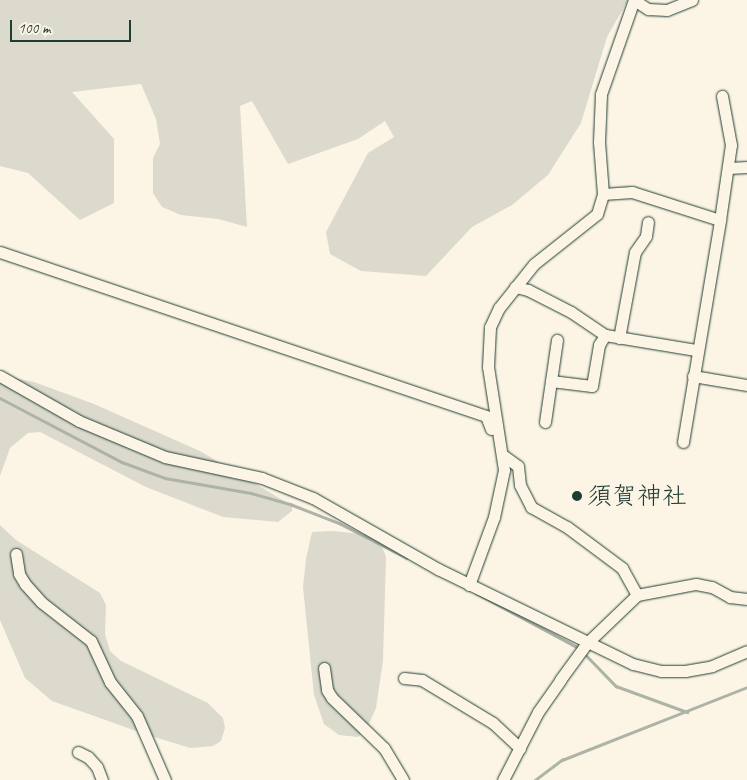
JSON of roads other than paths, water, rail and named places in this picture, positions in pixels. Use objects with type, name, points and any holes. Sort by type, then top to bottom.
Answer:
[{"type":"street","points":[[469,585],[502,488],[503,452],[487,347],[490,327],[499,308],[551,248],[597,214],[603,194],[599,142],[600,102],[634,0],[648,9],[667,10],[692,0]]},
{"type":"street","points":[[684,442],[696,350],[729,168],[731,145],[722,96]]},
{"type":"street","points":[[729,168],[747,167]]},
{"type":"street","points":[[603,194],[632,192],[720,220]]},
{"type":"street","points":[[619,338],[635,252],[646,236],[648,222]]},
{"type":"street","points":[[0,252],[486,416],[493,439],[518,466],[520,485],[531,506],[567,528],[622,568],[637,595]]},
{"type":"street","points":[[515,288],[528,290],[571,312],[605,335],[696,350]]},
{"type":"street","points":[[551,381],[592,386],[599,345],[605,335]]},
{"type":"street","points":[[545,422],[557,340]]},
{"type":"street","points":[[0,376],[79,421],[165,457],[262,478],[293,489],[469,585],[587,643],[645,668],[674,672],[712,666],[747,651]]},
{"type":"street","points":[[693,376],[747,386]]},
{"type":"street","points":[[16,554],[19,574],[25,584],[41,602],[91,641],[110,682],[137,716],[165,780]]},
{"type":"street","points":[[503,780],[538,712],[587,643],[637,595],[696,584],[712,587],[730,597],[747,599]]},
{"type":"street","points":[[324,668],[327,690],[332,698],[384,748],[404,780]]},
{"type":"street","points":[[404,678],[422,680],[493,724],[520,748]]},
{"type":"street","points":[[78,752],[88,756],[97,767],[102,780]]},
{"type":"waterway","points":[[0,398],[122,462],[165,478],[251,493],[290,504],[339,523],[407,558]]},
{"type":"waterway","points":[[476,593],[579,648]]},
{"type":"waterway","points":[[585,654],[616,686],[687,712]]},
{"type":"waterway","points":[[535,780],[562,760],[747,687]]},
{"type":"place","name":"須賀神社","points":[[577,496]]}]
